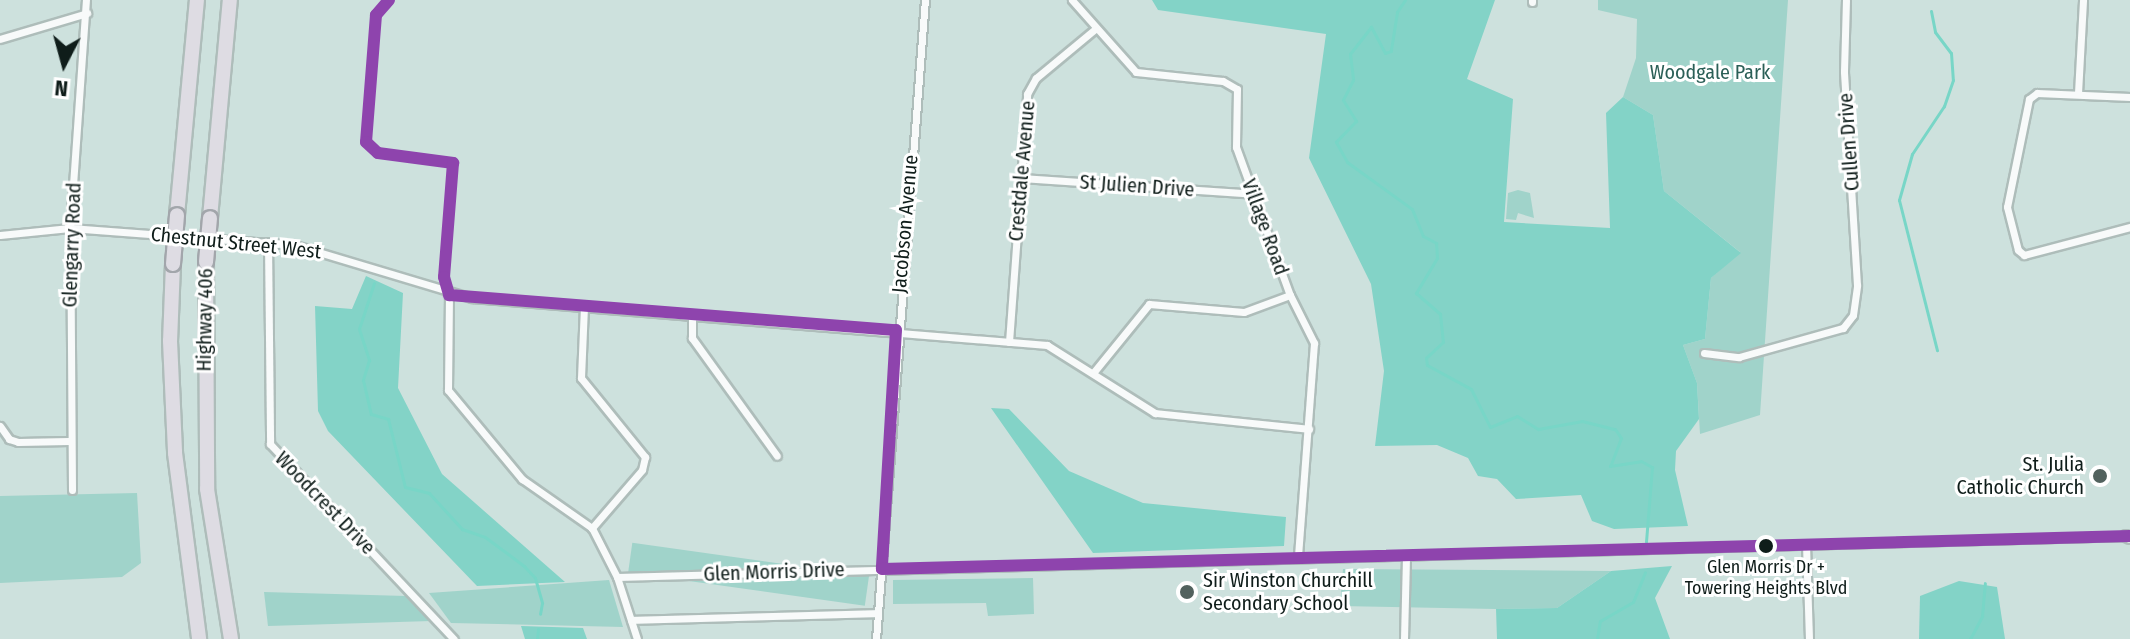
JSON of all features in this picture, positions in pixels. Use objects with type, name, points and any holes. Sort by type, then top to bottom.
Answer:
[{"type":"highway","name":"Highway 406","points":[[196,0],[173,264],[170,341],[175,453],[199,639]]},
{"type":"highway","name":"Highway 406","points":[[230,4],[206,262],[207,489],[231,639]]},
{"type":"street","name":"Glengarry Road","points":[[72,490],[69,441],[70,228],[86,0]]},
{"type":"street","name":"Jacobson Avenue","points":[[876,639],[896,330],[925,0]]},
{"type":"street","name":"Village Road","points":[[1072,0],[1136,72],[1223,81],[1237,89],[1236,147],[1290,295],[1314,343],[1298,558]]},
{"type":"street","name":"Cullen Drive","points":[[1704,353],[1739,357],[1843,328],[1855,310],[1857,285],[1844,71],[1846,0]]},
{"type":"street","points":[[2078,93],[2083,0]]},
{"type":"street","points":[[0,39],[87,13]]},
{"type":"street","name":"Crestdale Avenue","points":[[1009,342],[1027,94],[1036,78],[1095,29]]},
{"type":"street","points":[[2130,97],[2037,93],[2029,99],[2007,207],[2018,250],[2042,253],[2130,227]]},
{"type":"street","name":"St Julien Drive","points":[[1021,178],[1253,194]]},
{"type":"street","name":"Chestnut Street West","points":[[0,235],[70,228],[268,242],[317,248],[449,295],[1047,345],[1155,413],[1309,429]]},
{"type":"street","name":"Woodcrest Drive","points":[[268,242],[270,444],[454,639]]},
{"type":"street","points":[[449,295],[445,377],[454,401],[522,479],[592,528],[617,577],[637,639]]},
{"type":"street","points":[[1093,373],[1149,304],[1244,312],[1290,295]]},
{"type":"street","points":[[584,306],[581,378],[645,457],[642,470],[592,528]]},
{"type":"street","points":[[692,314],[692,338],[777,456]]},
{"type":"street","points":[[0,426],[18,442],[69,441]]},
{"type":"street","name":"Glen Morris Drive","points":[[617,577],[2129,536]]},
{"type":"street","points":[[1806,544],[1809,639]]},
{"type":"street","points":[[1404,639],[1406,555]]},
{"type":"street","points":[[631,620],[878,613]]},
{"type":"green space","points":[[1152,0],[1495,0],[1467,79],[1513,99],[1504,222],[1610,228],[1606,113],[1623,97],[1653,115],[1664,191],[1741,253],[1711,278],[1705,339],[1683,345],[1697,383],[1699,419],[1676,451],[1675,470],[1688,526],[1614,529],[1592,521],[1581,495],[1516,499],[1497,479],[1478,476],[1468,458],[1437,445],[1375,446],[1384,371],[1371,284],[1309,158],[1326,34],[1158,10]]},
{"type":"green space","name":"Woodgale Park","points":[[1598,0],[1788,0],[1760,415],[1700,434],[1697,383],[1683,345],[1705,339],[1711,278],[1740,252],[1664,191],[1653,115],[1623,97],[1636,58],[1637,19],[1598,10]]},
{"type":"green space","points":[[1518,190],[1530,193],[1534,218],[1518,213],[1516,220],[1506,219],[1508,193]]},
{"type":"green space","points":[[366,276],[403,293],[398,388],[442,474],[565,582],[477,586],[328,431],[318,411],[315,306],[352,309]]},
{"type":"green space","points":[[991,408],[1009,409],[1069,471],[1143,503],[1286,517],[1284,546],[1093,553]]},
{"type":"green space","points":[[137,493],[141,563],[122,577],[0,583],[0,496]]},
{"type":"green space","points":[[632,543],[869,576],[865,606],[628,572]]},
{"type":"green space","points":[[1672,566],[1655,598],[1670,639],[1497,639],[1496,609],[1557,608],[1611,571]]},
{"type":"green space","points":[[1343,569],[1611,571],[1557,608],[1496,609],[1340,606]]},
{"type":"green space","points":[[1033,578],[1034,614],[988,616],[986,603],[893,604],[893,580]]},
{"type":"green space","points":[[609,580],[623,627],[451,623],[429,593]]},
{"type":"green space","points":[[1959,581],[1997,587],[2005,639],[1919,639],[1920,596]]},
{"type":"green space","points":[[264,592],[406,596],[431,621],[268,626]]},
{"type":"green space","points":[[521,626],[583,628],[587,639],[525,639]]},
{"type":"waterway","points":[[1405,0],[1397,12],[1391,51],[1385,53],[1371,27],[1350,54],[1353,80],[1343,100],[1356,121],[1336,142],[1347,162],[1412,209],[1423,236],[1436,243],[1437,258],[1416,293],[1440,314],[1443,342],[1426,358],[1427,365],[1471,389],[1490,427],[1517,416],[1538,429],[1582,421],[1615,429],[1621,438],[1610,466],[1641,461],[1652,467],[1646,542]]},
{"type":"waterway","points":[[1931,11],[1935,32],[1951,53],[1953,80],[1944,106],[1912,154],[1899,200],[1937,350]]},
{"type":"waterway","points":[[374,283],[359,329],[369,360],[363,380],[371,414],[388,419],[405,487],[429,493],[462,529],[485,537],[524,566],[535,578],[542,603],[540,614]]},
{"type":"waterway","points":[[1597,639],[1600,621],[1633,602],[1645,572]]},
{"type":"waterway","points":[[1970,639],[1982,616],[1985,583]]},
{"type":"waterway","points":[[537,639],[538,629]]},
{"type":"transit line","points":[[389,0],[376,15],[366,142],[378,153],[453,163],[444,277],[449,295],[896,330],[882,569],[2130,536]]},
{"type":"place","name":"St. Julia Catholic Church","points":[[2100,476]]},
{"type":"place","name":"Glen Morris Dr + Towering Heights Blvd","points":[[1766,546]]},
{"type":"place","name":"Sir Winston Churchill Secondary School","points":[[1187,592]]}]
